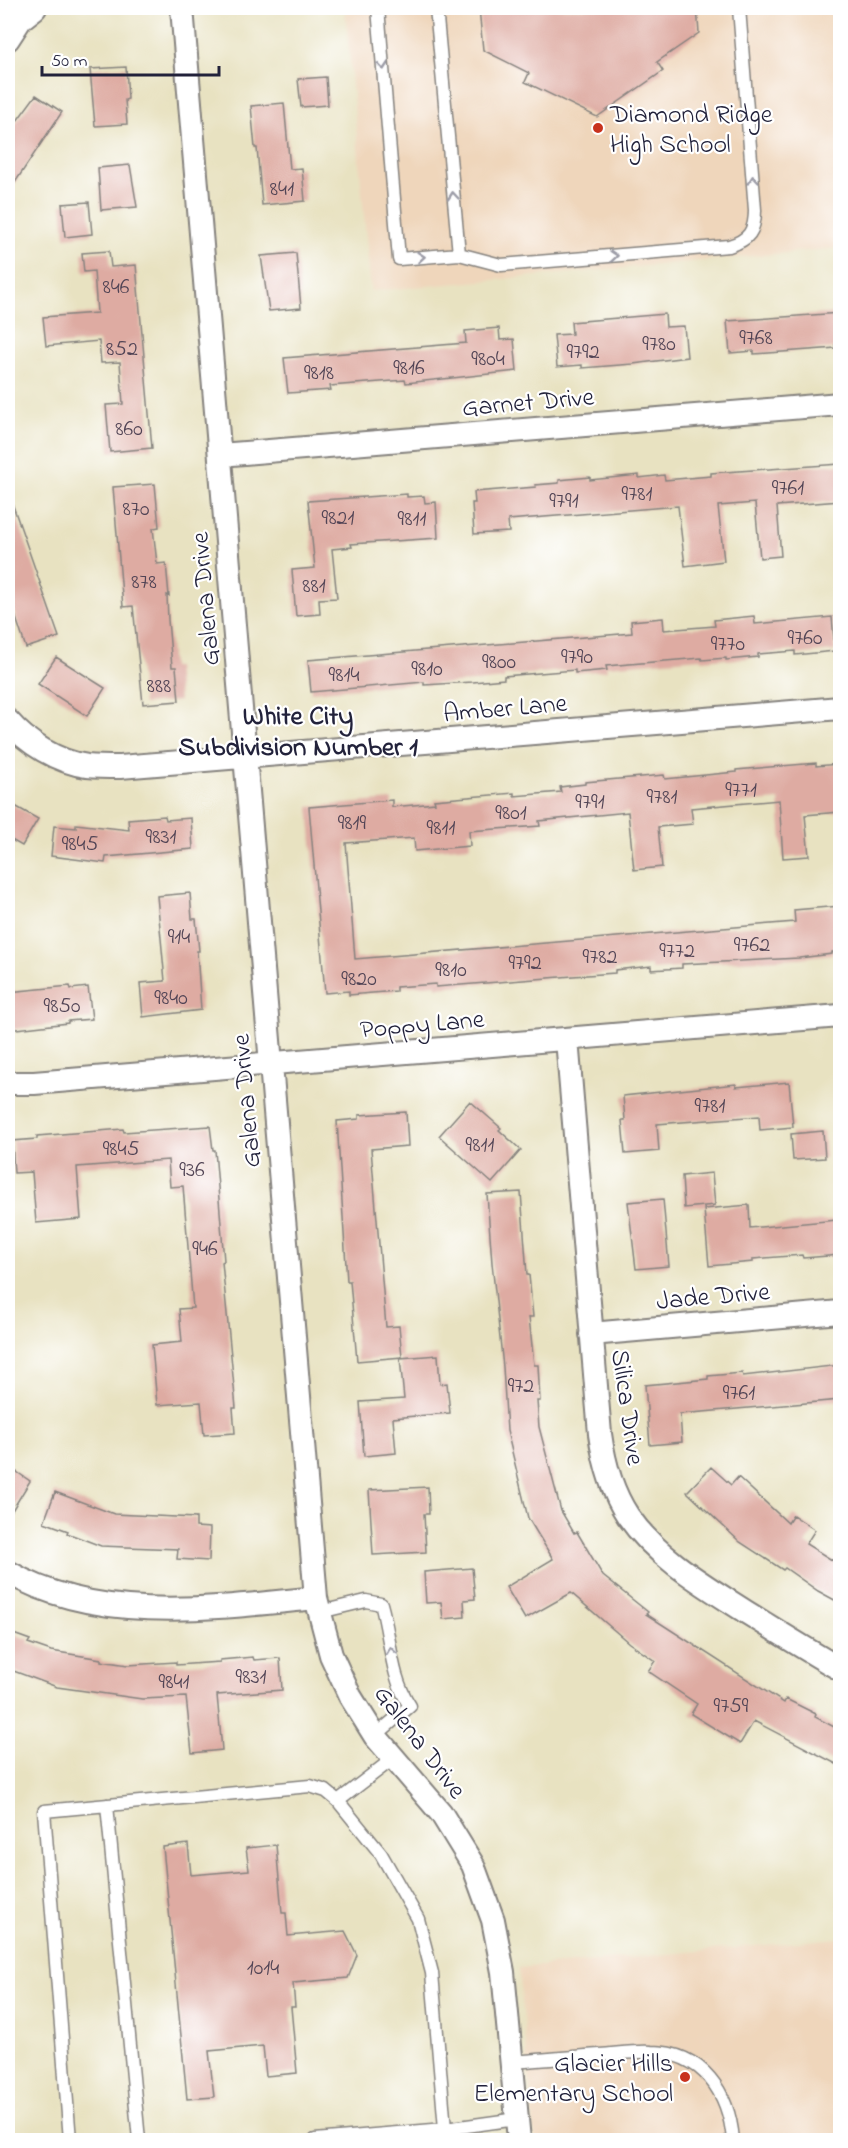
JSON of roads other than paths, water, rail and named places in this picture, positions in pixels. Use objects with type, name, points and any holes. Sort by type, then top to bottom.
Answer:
[{"type":"street","points":[[8,39],[21,19],[35,8]]},
{"type":"street","name":"Galena Drive","points":[[182,8],[318,1605],[331,1655],[350,1696],[375,1736],[441,1813],[473,1865],[493,1920],[503,1972],[518,2130]]},
{"type":"street","name":"Garnet Drive","points":[[220,455],[840,404]]},
{"type":"street","name":"Amber Lane","points":[[8,721],[21,736],[51,755],[85,766],[120,767],[840,708]]},
{"type":"street","name":"Poppy Lane","points":[[8,1083],[34,1083],[271,1064],[840,1016]]},
{"type":"street","name":"Silica Drive","points":[[567,1039],[591,1334],[603,1454],[610,1482],[628,1516],[647,1539],[677,1565],[709,1589],[840,1669]]},
{"type":"street","name":"Jade Drive","points":[[591,1334],[840,1312]]},
{"type":"street","points":[[8,1572],[55,1593],[102,1603],[146,1608],[318,1605]]},
{"type":"lane","points":[[378,8],[399,259],[459,254],[501,265],[729,246],[751,234],[755,220],[739,8]]},
{"type":"lane","points":[[436,8],[459,254]]},
{"type":"lane","points":[[318,1605],[366,1601],[381,1604],[401,1692],[410,1706],[375,1736]]},
{"type":"lane","points":[[338,1801],[394,1758]]},
{"type":"lane","points":[[70,2140],[44,1811],[310,1786],[326,1791],[338,1801],[381,1854],[418,1919],[432,1973],[445,2129]]},
{"type":"lane","points":[[107,1805],[139,2140]]},
{"type":"lane","points":[[512,2062],[651,2052],[679,2057],[703,2071],[722,2095],[728,2109],[733,2140]]},
{"type":"lane","points":[[315,2140],[445,2129],[518,2130]]},
{"type":"place","name":"Diamond Ridge High School","points":[[598,128]]},
{"type":"place","name":"Glacier Hills Elementary School","points":[[685,2077]]},
{"type":"district","name":"White City Subdivision Number 1","points":[[298,730]]}]
